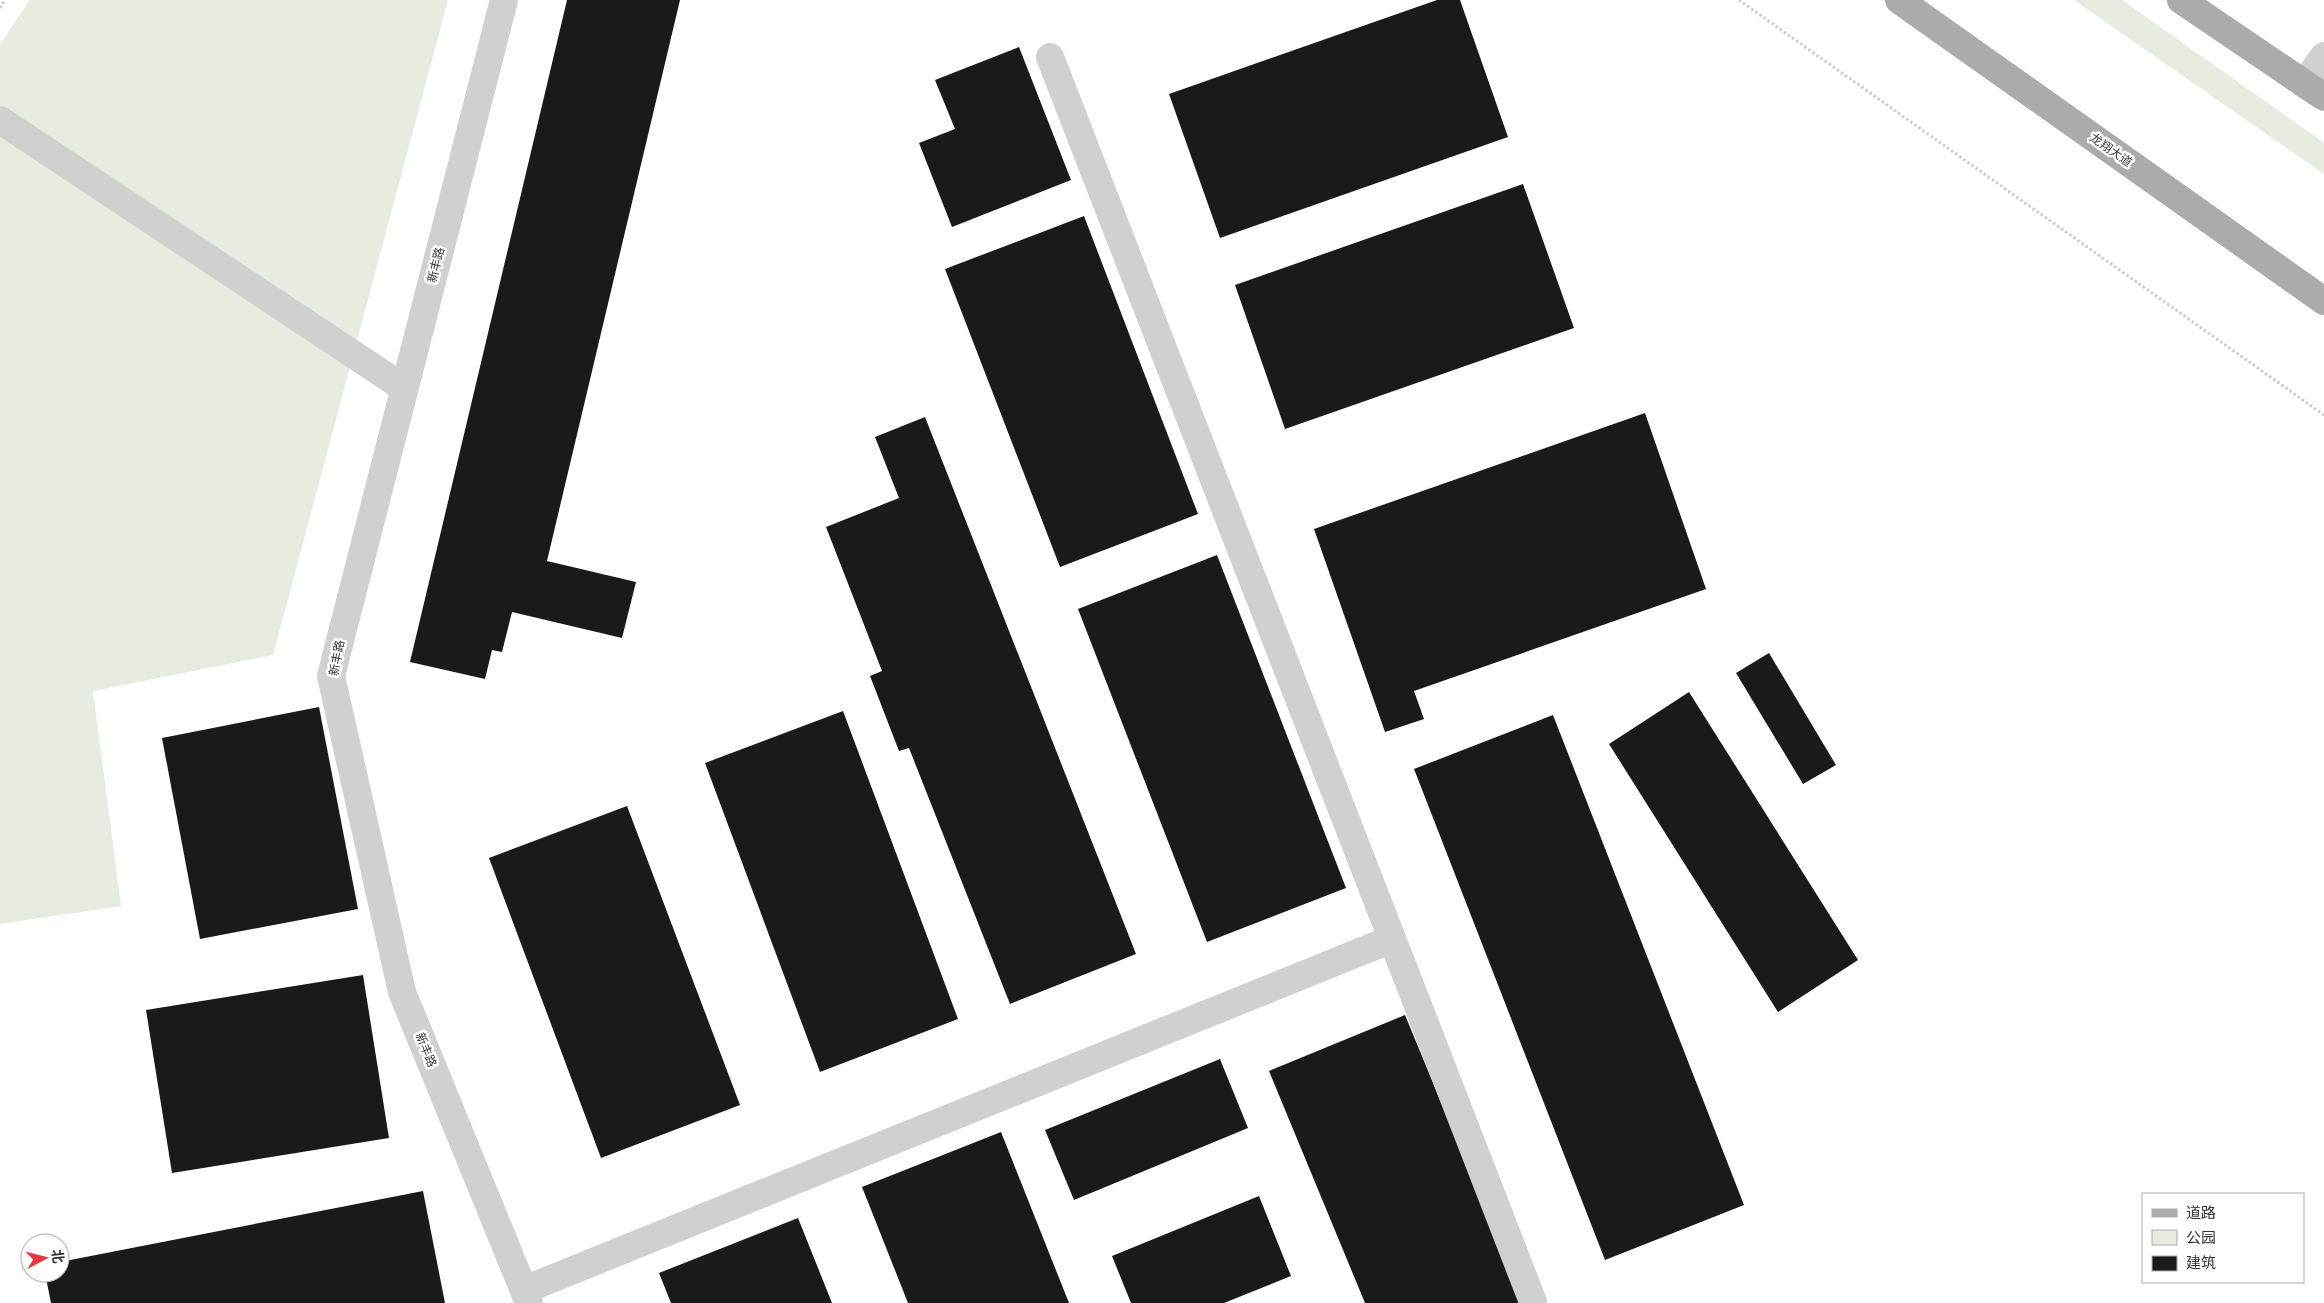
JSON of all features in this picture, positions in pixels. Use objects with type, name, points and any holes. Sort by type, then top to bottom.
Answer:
[{"type":"main road","name":"龙翔大道","points":[[1899,0],[2324,301]]},
{"type":"main road","points":[[2181,0],[2314,90]]},
{"type":"street","name":"新丰路","points":[[504,0],[332,676],[402,992],[527,1297]]},
{"type":"street","points":[[2314,90],[2324,56]]},
{"type":"street","points":[[1050,57],[1533,1302]]},
{"type":"street","points":[[0,120],[404,388]]},
{"type":"street","points":[[527,1297],[1392,940]]},
{"type":"path","points":[[0,8],[5,0]]},
{"type":"path","points":[[1739,0],[2324,415]]},
{"type":"green space","points":[[30,0],[448,0],[273,655],[93,691],[121,906],[0,924],[0,44]]},
{"type":"green space","points":[[2074,0],[2122,0],[2324,143],[2324,174]]},
{"type":"building","points":[[567,0],[680,0],[547,561],[636,582],[622,638],[512,612],[502,652],[492,650],[485,679],[410,662]]},
{"type":"building","points":[[1437,0],[1460,0],[1508,137],[1220,238],[1169,94]]},
{"type":"building","points":[[1019,47],[1071,180],[952,227],[919,143],[955,129],[935,80]]},
{"type":"building","points":[[1523,184],[1574,328],[1285,429],[1235,285]]},
{"type":"building","points":[[1084,216],[1198,514],[1060,567],[945,269]]},
{"type":"building","points":[[1645,413],[1706,589],[1414,691],[1424,719],[1385,732],[1314,529]]},
{"type":"building","points":[[925,417],[1136,954],[1010,1004],[909,748],[899,751],[870,676],[882,671],[826,527],[899,498],[875,437]]},
{"type":"building","points":[[1217,555],[1346,888],[1207,942],[1078,609]]},
{"type":"building","points":[[1769,653],[1836,765],[1803,784],[1736,673]]},
{"type":"building","points":[[1689,692],[1858,960],[1778,1012],[1609,744]]},
{"type":"building","points":[[319,707],[358,909],[200,939],[162,738]]},
{"type":"building","points":[[843,711],[958,1019],[820,1072],[705,763]]},
{"type":"building","points":[[1553,715],[1744,1205],[1605,1260],[1414,769]]},
{"type":"building","points":[[627,806],[740,1105],[601,1158],[489,858]]},
{"type":"building","points":[[363,975],[389,1138],[172,1173],[146,1010]]},
{"type":"building","points":[[1405,1015],[1524,1303],[1365,1303],[1269,1071]]},
{"type":"building","points":[[1220,1059],[1248,1128],[1074,1200],[1045,1130]]},
{"type":"building","points":[[1001,1132],[1069,1303],[908,1303],[862,1187]]},
{"type":"building","points":[[423,1191],[445,1303],[51,1303],[47,1283],[70,1283],[70,1260]]},
{"type":"building","points":[[1259,1196],[1291,1276],[1224,1303],[1131,1303],[1112,1256]]},
{"type":"building","points":[[798,1218],[832,1303],[671,1303],[659,1273]]}]
